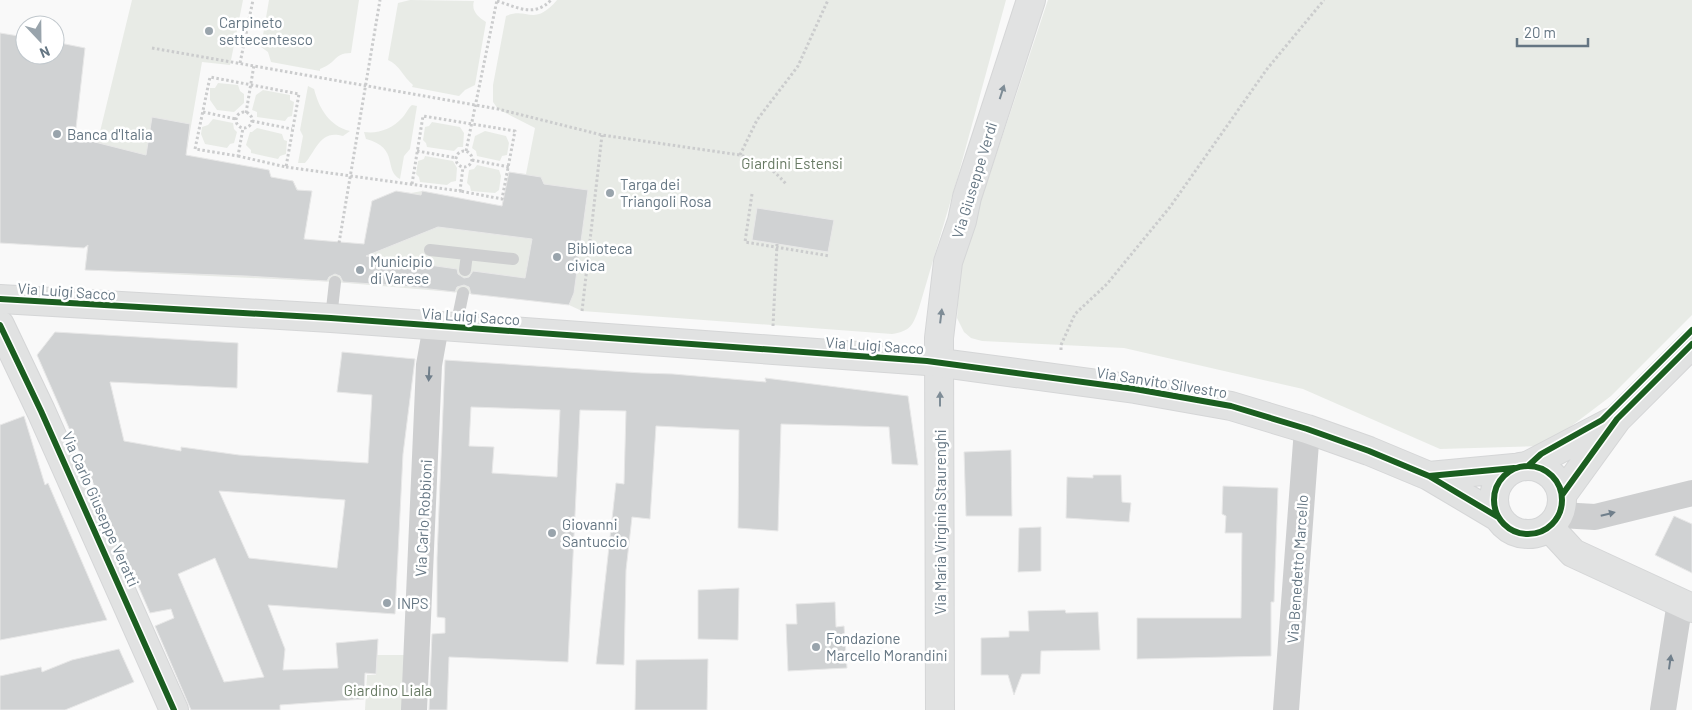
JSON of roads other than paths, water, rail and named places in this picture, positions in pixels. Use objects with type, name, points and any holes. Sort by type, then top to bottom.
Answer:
[{"type":"main road","name":"Via Giuseppe Verdi","points":[[940,364],[939,338],[948,262],[962,221],[967,197],[1032,0]]},
{"type":"main road","name":"Via Luigi Sacco","points":[[0,299],[331,318],[443,328],[927,361],[940,364]]},
{"type":"main road","name":"Via Luigi Sacco","points":[[0,304],[38,308],[443,328]]},
{"type":"main road","name":"Via Carlo Giuseppe Veratti","points":[[0,325],[42,411],[175,710]]},
{"type":"main road","points":[[1617,420],[1504,474],[1493,494],[1494,506],[1498,517],[1505,526],[1516,532],[1527,534],[1539,532],[1557,512],[1617,420],[1692,344]]},
{"type":"main road","name":"Via Sanvito Silvestro","points":[[940,364],[1135,389],[1231,406],[1307,429],[1370,451],[1429,476],[1498,517]]},
{"type":"main road","name":"Via Maria Virginia Staurenghi","points":[[940,364],[940,710]]},
{"type":"main road","name":"Via Sanvito Silvestro","points":[[1429,476],[1522,467]]},
{"type":"main road","points":[[1522,467],[1541,468],[1551,474],[1558,484],[1557,512],[1573,553],[1686,605]]},
{"type":"street","name":"Via Carlo Robbioni","points":[[414,710],[429,366],[443,328]]},
{"type":"street","name":"Via Benedetto Marcello","points":[[1286,710],[1307,429]]},
{"type":"street","points":[[1557,512],[1595,517],[1692,493]]},
{"type":"street","points":[[1663,710],[1686,605]]},
{"type":"lane","points":[[430,250],[513,259]]},
{"type":"lane","points":[[466,270],[467,254]]},
{"type":"lane","points":[[331,318],[335,282]]},
{"type":"lane","points":[[443,328],[462,293]]},
{"type":"lane","name":"Via Carlo Giuseppe Veratti","points":[[0,319],[44,410],[175,710]]},
{"type":"place","name":"Carpineto settecentesco","points":[[209,31]]},
{"type":"place","name":"Banca d'Italia","points":[[57,134]]},
{"type":"place","name":"Targa dei Triangoli Rosa","points":[[610,193]]},
{"type":"place","name":"Biblioteca civica","points":[[557,257]]},
{"type":"place","name":"Municipio di Varese","points":[[360,270]]},
{"type":"place","name":"Giovanni Santuccio","points":[[552,533]]},
{"type":"place","name":"INPS","points":[[387,603]]},
{"type":"place","name":"Fondazione Marcello Morandini","points":[[816,647]]},
{"type":"park label","name":"Giardini Estensi","points":[[792,163]]},
{"type":"park label","name":"Giardino Liala","points":[[388,690]]}]
